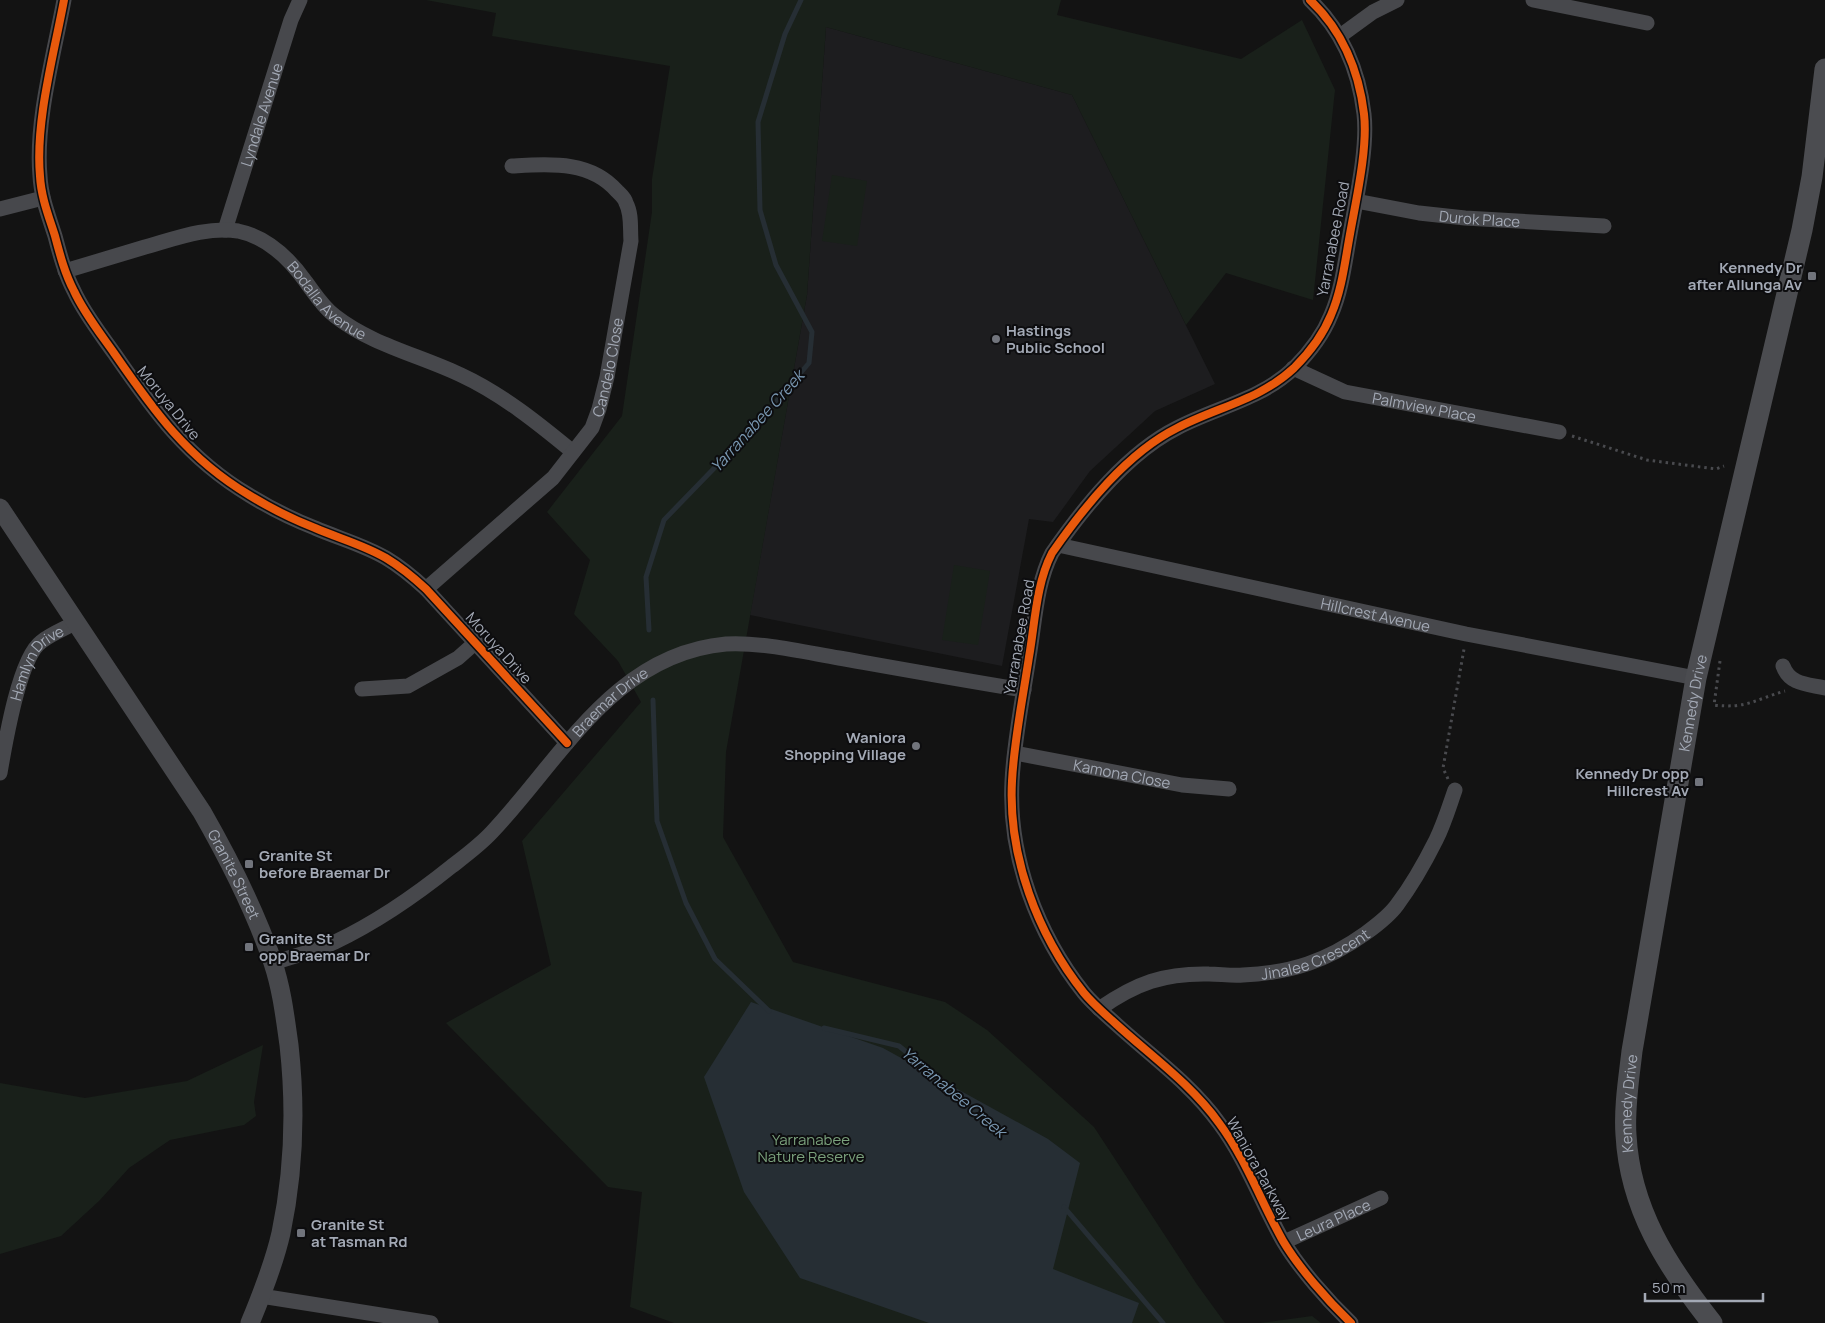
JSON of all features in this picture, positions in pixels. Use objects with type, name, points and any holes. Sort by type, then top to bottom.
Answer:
[{"type":"main road","name":"Kennedy Drive","points":[[1712,1323],[1682,1285],[1652,1232],[1633,1185],[1626,1133],[1632,1050],[1696,678],[1802,230],[1818,178],[1825,69]]},
{"type":"street","name":"Moruya Drive","points":[[64,0],[41,129],[39,156],[43,198],[65,271],[74,292],[87,314],[168,428],[196,457],[229,484],[276,512],[357,544],[385,557],[408,572],[426,588],[567,743]]},
{"type":"street","name":"Lyndale Avenue","points":[[225,230],[291,20],[300,0]]},
{"type":"street","name":"Yarranabee Road","points":[[1054,947],[1037,913],[1019,864],[1013,831],[1012,807],[1015,753],[1041,584],[1047,563],[1058,545],[1103,489],[1125,466],[1151,444],[1176,428],[1258,394],[1293,368],[1312,349],[1332,314],[1344,270],[1356,201],[1364,136],[1364,115],[1350,56],[1340,36],[1328,19],[1310,0]]},
{"type":"street","points":[[1340,36],[1373,12],[1397,0]]},
{"type":"street","points":[[1533,0],[1646,23]]},
{"type":"street","name":"Candelo Close","points":[[426,588],[553,478],[592,428],[607,377],[631,241],[630,220],[626,202],[600,176],[583,168],[560,165],[512,166]]},
{"type":"street","points":[[0,209],[43,198]]},
{"type":"street","name":"Durok Place","points":[[1356,201],[1419,213],[1465,218],[1604,226]]},
{"type":"street","name":"Bodalla Avenue","points":[[65,271],[193,234],[225,230],[254,236],[272,245],[288,260],[317,298],[333,315],[349,326],[365,336],[439,365],[482,386],[547,430],[574,452]]},
{"type":"street","name":"Palmview Place","points":[[1293,368],[1345,392],[1559,432]]},
{"type":"street","name":"Granite Street","points":[[0,508],[202,812],[252,906],[273,963],[281,990],[286,1022],[292,1074],[294,1133],[288,1191],[280,1234],[261,1296],[250,1323]]},
{"type":"street","name":"Hillcrest Avenue","points":[[1058,545],[1466,634],[1696,678]]},
{"type":"street","name":"Hamlyn Drive","points":[[0,773],[24,666],[40,642],[75,623]]},
{"type":"street","points":[[362,689],[408,686],[458,658],[476,642]]},
{"type":"street","name":"Braemar Drive","points":[[273,963],[333,943],[370,923],[421,891],[491,833],[567,743],[616,692],[634,678],[678,654],[727,644],[754,645],[1024,690]]},
{"type":"street","points":[[1783,666],[1794,682],[1825,688]]},
{"type":"street","name":"Kamona Close","points":[[1015,753],[1182,784],[1229,790]]},
{"type":"street","name":"Jinalee Crescent","points":[[1099,1009],[1131,988],[1150,980],[1183,974],[1241,976],[1267,974],[1299,968],[1323,959],[1352,943],[1377,925],[1396,907],[1437,839],[1455,790]]},
{"type":"street","name":"Waniora Parkway","points":[[1054,947],[1084,993],[1099,1009],[1195,1093],[1220,1124],[1239,1155],[1284,1242],[1334,1307],[1352,1323]]},
{"type":"street","name":"Leura Place","points":[[1284,1242],[1381,1198]]},
{"type":"street","points":[[261,1296],[421,1322]]},
{"type":"path","points":[[1559,432],[1647,460],[1716,469],[1724,466]]},
{"type":"path","points":[[1455,790],[1443,772],[1443,768],[1466,634]]},
{"type":"path","points":[[1722,653],[1714,705],[1732,707],[1754,703],[1790,689],[1794,682]]},
{"type":"shaded area","name":"Hastings Public School","points":[[826,27],[1072,95],[1215,384],[1155,411],[1090,471],[1053,522],[1029,519],[1002,666],[750,615],[807,295]]},
{"type":"green space","name":"Yarranabee Nature Reserve","points":[[426,0],[1061,0],[1057,15],[1241,59],[1302,20],[1335,90],[1313,300],[1226,273],[1186,325],[1072,95],[826,27],[807,295],[726,752],[723,837],[793,962],[945,1002],[987,1030],[1094,1127],[1196,1283],[1225,1323],[674,1323],[630,1307],[642,1192],[608,1187],[446,1023],[551,965],[522,841],[641,702],[618,661],[574,614],[590,560],[547,512],[622,416],[652,212],[652,179],[670,66],[492,36],[496,13]]},
{"type":"green space","points":[[832,175],[867,181],[857,246],[822,241]]},
{"type":"green space","points":[[954,565],[990,571],[978,645],[942,640]]},
{"type":"green space","points":[[263,1045],[254,1102],[256,1116],[244,1125],[170,1140],[129,1168],[99,1201],[61,1236],[0,1254],[0,1083],[85,1098],[187,1081]]},
{"type":"green space","points":[[1312,1316],[1321,1323],[1260,1323]]},
{"type":"water","points":[[751,1002],[883,1048],[1048,1139],[1080,1163],[1053,1269],[1139,1303],[1132,1323],[929,1323],[800,1278],[744,1192],[704,1077]]},
{"type":"waterway","name":"Yarranabee Creek","points":[[649,630],[646,577],[664,520],[756,425],[809,363],[812,332],[776,265],[760,210],[758,122],[785,34],[801,0]]},
{"type":"waterway","name":"Yarranabee Creek","points":[[653,700],[657,821],[686,903],[715,959],[769,1011]]},
{"type":"waterway","name":"Yarranabee Creek","points":[[824,1028],[899,1046],[943,1082]]},
{"type":"waterway","name":"Yarranabee Creek","points":[[1064,1207],[1163,1323]]},
{"type":"cycle path","points":[[64,0],[40,133],[41,184],[65,271],[92,323],[158,414],[173,432],[207,465],[227,481],[273,509],[306,525],[369,549],[407,572],[426,589],[567,743]]},
{"type":"cycle path","points":[[1310,0],[1331,24],[1347,52],[1358,82],[1364,114],[1365,128],[1361,174],[1343,275],[1335,305],[1320,337],[1294,368],[1281,379],[1253,396],[1177,428],[1141,452],[1124,466],[1092,500],[1052,553],[1042,578],[1019,719],[1012,781],[1012,809],[1015,837],[1029,893],[1052,946],[1067,970],[1095,1005],[1170,1071],[1208,1109],[1229,1137],[1283,1241],[1297,1262],[1314,1284],[1351,1323]]},
{"type":"place","name":"Kennedy Dr after Allunga Av","points":[[1812,276]]},
{"type":"place","name":"Hastings Public School","points":[[996,339]]},
{"type":"place","name":"Waniora Shopping Village","points":[[916,746]]},
{"type":"place","name":"Kennedy Dr opp Hillcrest Av","points":[[1699,782]]},
{"type":"place","name":"Granite St before Braemar Dr","points":[[249,864]]},
{"type":"place","name":"Granite St opp Braemar Dr","points":[[249,947]]},
{"type":"place","name":"Granite St at Tasman Rd","points":[[301,1233]]}]
